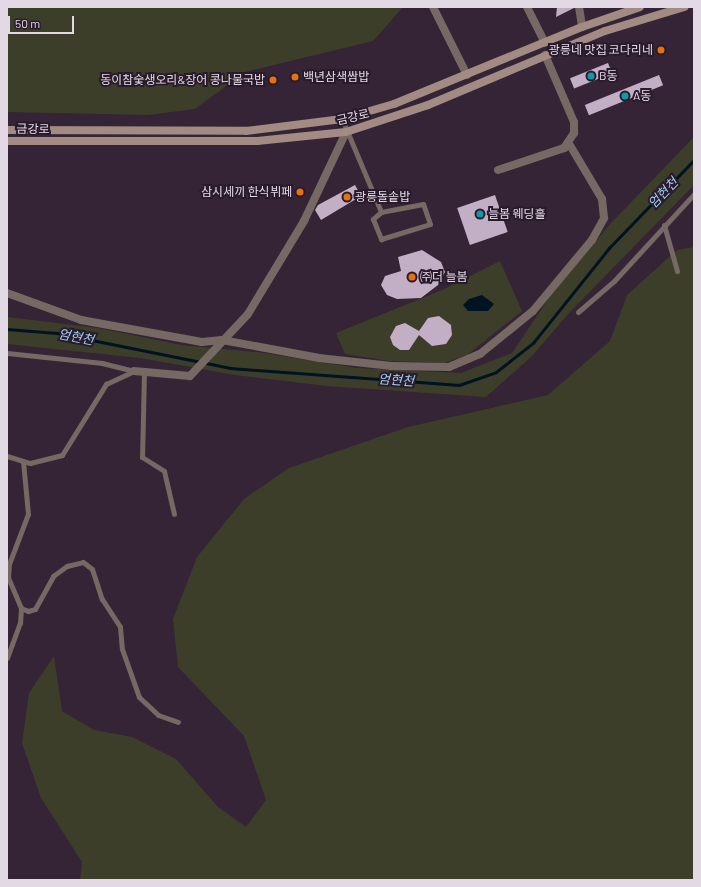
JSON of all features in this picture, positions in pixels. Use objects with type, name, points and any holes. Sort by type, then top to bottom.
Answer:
[{"type":"main road","name":"금강로","points":[[7,130],[246,131],[342,119],[394,104],[468,75],[582,27],[640,7]]},
{"type":"main road","name":"금강로","points":[[7,141],[257,141],[346,132],[428,106],[545,55],[641,19],[684,7]]},
{"type":"street","points":[[433,7],[468,75]]},
{"type":"street","points":[[527,7],[545,43]]},
{"type":"street","points":[[579,7],[582,27]]},
{"type":"street","points":[[498,170],[564,148],[574,133],[574,122],[545,55]]},
{"type":"street","points":[[134,371],[190,376],[222,340],[248,314],[278,268],[346,132]]},
{"type":"street","points":[[7,293],[81,320],[202,342],[222,340],[319,358],[392,366],[449,367],[480,354],[533,311],[584,251],[604,218],[602,199],[568,142]]},
{"type":"lane","points":[[342,119],[346,132],[382,212]]},
{"type":"lane","points":[[578,312],[614,281],[694,194]]},
{"type":"lane","points":[[423,204],[430,224],[381,239],[373,220],[382,212],[423,204]]},
{"type":"lane","points":[[664,225],[677,271]]},
{"type":"lane","points":[[7,353],[102,363],[134,371]]},
{"type":"lane","points":[[7,456],[23,461],[44,462],[62,455],[106,384],[134,371]]},
{"type":"lane","points":[[144,372],[142,457],[164,471],[174,514]]},
{"type":"lane","points":[[7,658],[20,623],[21,608],[9,587],[10,564],[28,514],[23,461]]},
{"type":"lane","points":[[21,608],[28,611],[35,609],[53,576],[66,566],[83,562],[92,569],[102,599],[120,627],[122,649],[139,697],[158,716],[178,722]]},
{"type":"green space","points":[[7,7],[403,7],[373,41],[245,72],[195,109],[148,115],[7,112]]},
{"type":"green space","points":[[694,137],[694,185],[570,312],[532,356],[486,397],[327,386],[235,375],[140,358],[7,344],[7,317],[98,328],[181,345],[257,352],[357,368],[461,373],[512,353],[549,298],[610,224]]},
{"type":"green space","points":[[694,247],[694,880],[80,880],[82,862],[41,798],[22,743],[29,693],[54,656],[62,711],[94,730],[132,737],[176,759],[218,807],[246,827],[266,800],[244,736],[178,667],[173,619],[197,557],[244,499],[289,468],[408,427],[548,395],[610,341],[627,295],[677,250]]},
{"type":"green space","points":[[500,261],[522,311],[467,355],[444,363],[389,361],[345,354],[336,333],[442,290]]},
{"type":"water","points":[[482,295],[494,304],[488,311],[468,311],[463,305],[469,299]]},
{"type":"building","points":[[557,7],[574,7],[574,8],[556,17]]},
{"type":"building","name":"B동","points":[[608,63],[612,73],[574,89],[570,78]]},
{"type":"building","name":"A동","points":[[659,75],[663,85],[589,115],[585,105]]},
{"type":"building","points":[[355,185],[361,196],[321,220],[315,210],[318,205]]},
{"type":"building","name":"늘봄 웨딩홀","points":[[495,195],[508,232],[470,245],[457,208]]},
{"type":"building","points":[[422,250],[441,262],[445,272],[438,285],[421,298],[397,299],[387,295],[381,285],[385,276],[401,271],[398,257]]},
{"type":"building","points":[[439,316],[451,325],[452,335],[446,344],[432,346],[419,335],[409,350],[400,350],[393,345],[390,337],[396,326],[405,323],[419,331],[428,318]]},
{"type":"waterway","name":"엄현천","points":[[7,329],[57,333],[230,368],[459,385],[496,372],[533,343],[609,248],[694,160]]},
{"type":"place","name":"광릉네 맛집 코다리네","points":[[661,50]]},
{"type":"place","name":"B동","points":[[591,76]]},
{"type":"place","name":"백년삼색쌈밥","points":[[295,77]]},
{"type":"place","name":"동이참숯생오리&장어 콩나물국밥","points":[[273,80]]},
{"type":"place","name":"A동","points":[[625,96]]},
{"type":"place","name":"삼시세끼 한식뷔페","points":[[300,192]]},
{"type":"place","name":"광릉돌솥밥","points":[[347,197]]},
{"type":"place","name":"늘봄 웨딩홀","points":[[480,214]]},
{"type":"place","name":"㈜더 늘봄","points":[[412,277]]}]
